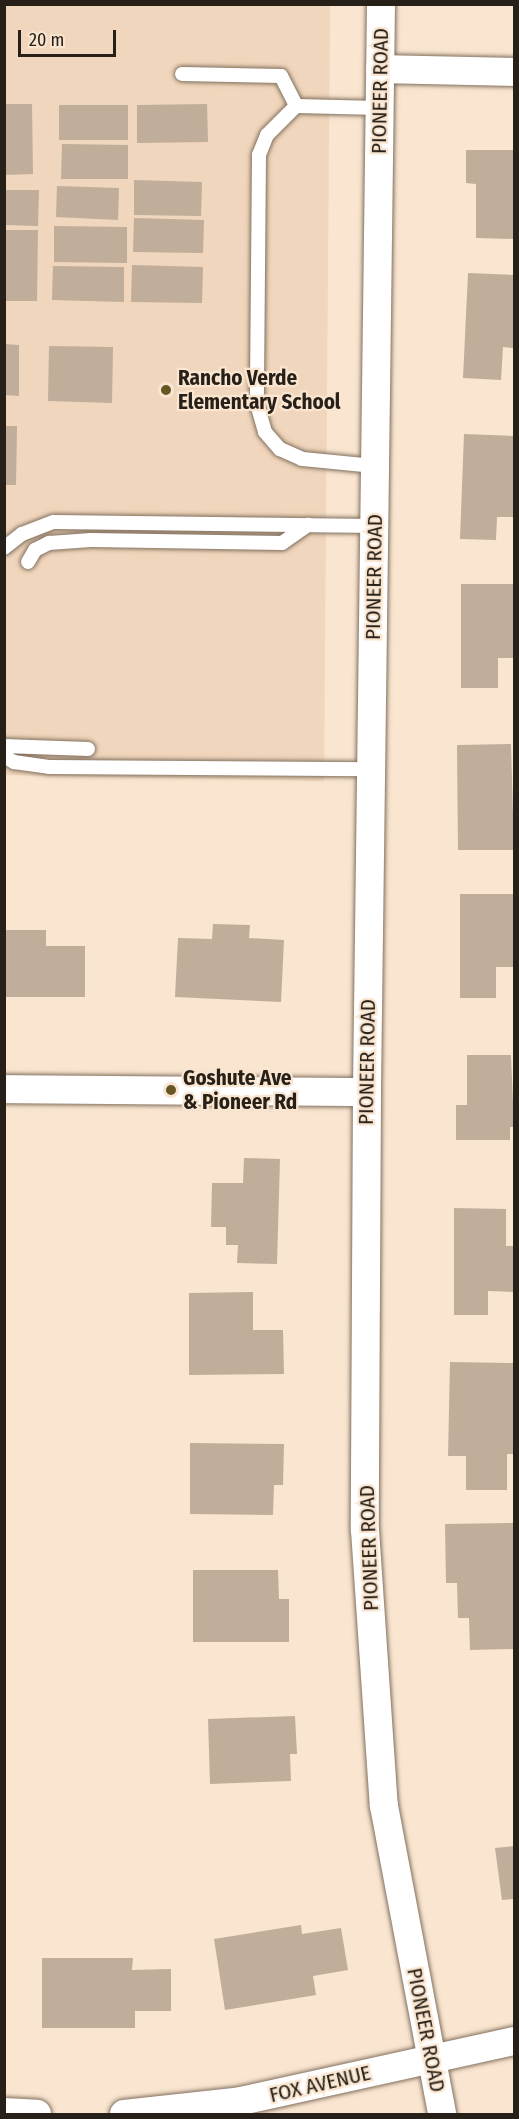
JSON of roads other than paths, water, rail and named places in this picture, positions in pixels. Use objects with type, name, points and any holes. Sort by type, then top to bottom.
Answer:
[{"type":"street","name":"PIONEER ROAD","points":[[381,4],[367,1092],[368,1564],[384,1806],[442,2115]]},
{"type":"street","points":[[380,69],[514,72]]},
{"type":"street","points":[[4,1089],[367,1092]]},
{"type":"street","name":"FOX AVENUE","points":[[124,2115],[241,2101],[514,2041]]},
{"type":"street","points":[[4,2112],[37,2115]]},
{"type":"lane","points":[[182,74],[281,76],[296,106]]},
{"type":"lane","points":[[375,466],[302,459],[280,449],[265,432],[257,404],[259,156],[267,135],[296,106],[380,108]]},
{"type":"lane","points":[[4,548],[22,534],[54,522],[375,526]]},
{"type":"lane","points":[[28,562],[35,550],[49,543],[91,540],[282,543],[308,525]]},
{"type":"lane","points":[[4,746],[88,749]]},
{"type":"lane","points":[[4,756],[14,762],[49,766],[371,770]]},
{"type":"place","name":"Rancho Verde Elementary School","points":[[166,390]]},
{"type":"place","name":"Goshute Ave & Pioneer Rd","points":[[171,1090]]}]
